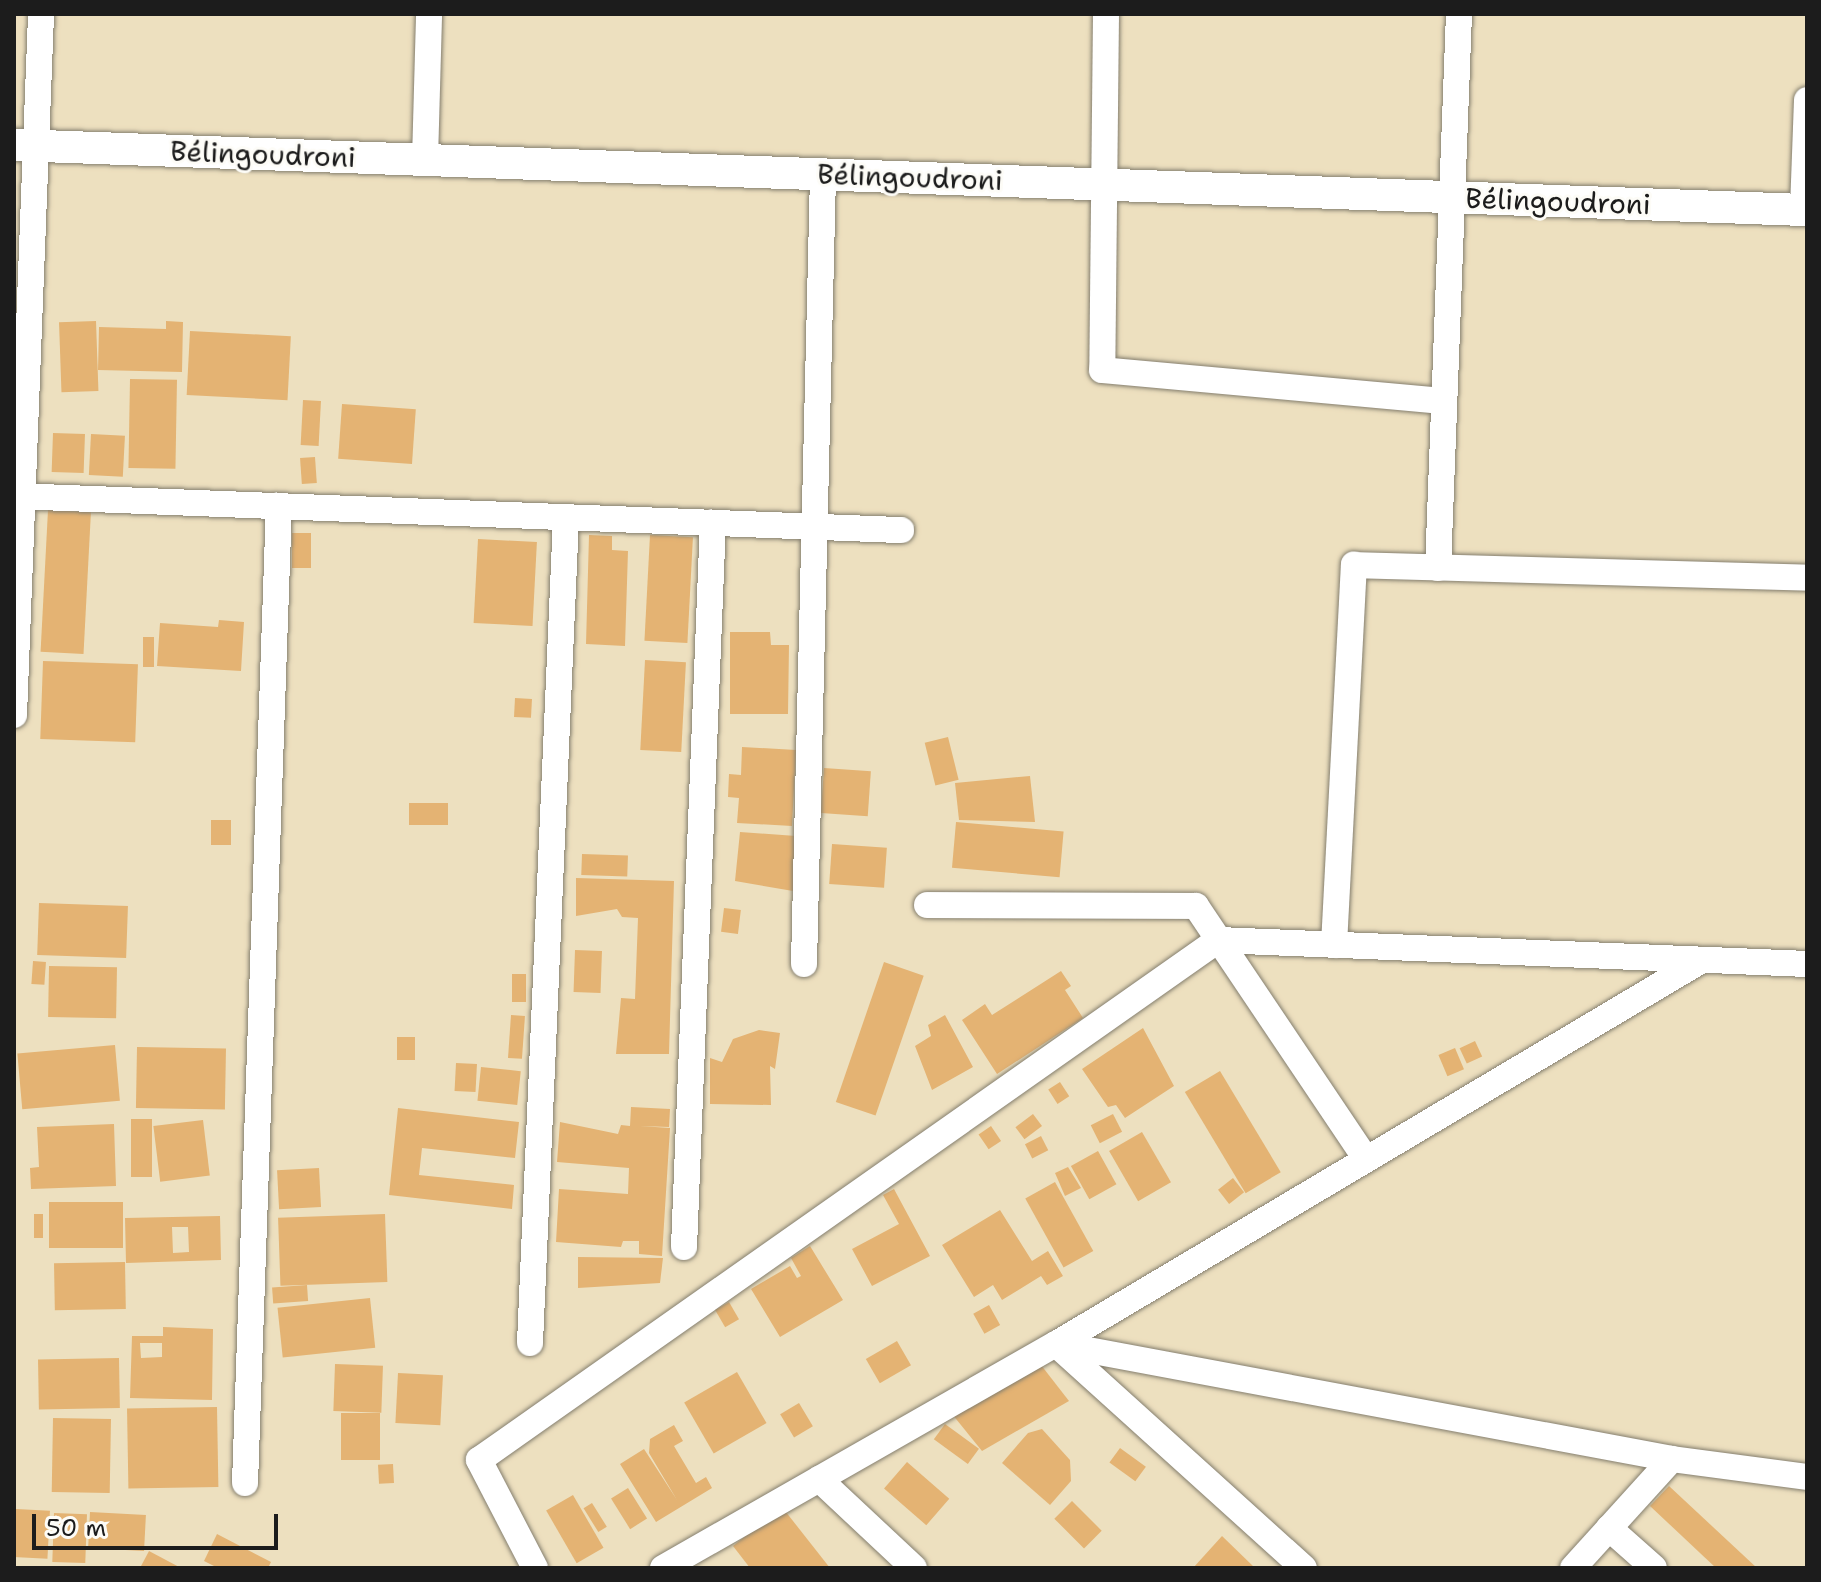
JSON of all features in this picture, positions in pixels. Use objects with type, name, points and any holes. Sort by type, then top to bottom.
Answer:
[{"type":"street","points":[[14,715],[25,145],[41,14]]},
{"type":"street","points":[[425,160],[429,14]]},
{"type":"street","points":[[1106,14],[1102,370],[1444,401]]},
{"type":"street","points":[[1438,568],[1459,14]]},
{"type":"street","points":[[1805,210],[1807,100]]},
{"type":"street","name":"Bélingoudroni","points":[[25,145],[1805,210]]},
{"type":"street","points":[[804,964],[823,174]]},
{"type":"street","points":[[18,496],[901,530]]},
{"type":"street","points":[[245,1483],[279,506]]},
{"type":"street","points":[[530,1343],[566,517]]},
{"type":"street","points":[[684,1247],[713,523]]},
{"type":"street","points":[[1334,945],[1354,565],[1807,578]]},
{"type":"street","points":[[927,905],[1196,906],[1366,1159]]},
{"type":"street","points":[[535,1568],[479,1460],[1218,940],[1697,963],[1807,964]]},
{"type":"street","points":[[663,1568],[1056,1344],[1697,963]]},
{"type":"street","points":[[1056,1344],[1672,1459],[1807,1477]]},
{"type":"street","points":[[1056,1344],[1304,1568]]},
{"type":"street","points":[[1573,1568],[1672,1459]]},
{"type":"street","points":[[819,1479],[914,1568]]},
{"type":"street","points":[[1609,1528],[1654,1568]]},
{"type":"building","points":[[96,321],[98,391],[61,392],[59,322]]},
{"type":"building","points":[[166,321],[183,322],[182,372],[98,370],[99,327],[166,329]]},
{"type":"building","points":[[190,331],[291,336],[288,400],[187,395]]},
{"type":"building","points":[[130,379],[177,380],[175,469],[128,468]]},
{"type":"building","points":[[303,400],[321,401],[319,446],[301,445]]},
{"type":"building","points":[[342,404],[416,409],[412,464],[338,459]]},
{"type":"building","points":[[53,433],[85,434],[84,473],[52,472]]},
{"type":"building","points":[[91,434],[125,436],[123,477],[89,475]]},
{"type":"building","points":[[315,457],[317,483],[302,484],[300,458]]},
{"type":"building","points":[[48,510],[91,512],[84,654],[41,652]]},
{"type":"building","points":[[292,533],[311,533],[311,568],[292,568]]},
{"type":"building","points":[[589,535],[612,536],[612,550],[628,551],[625,646],[586,644]]},
{"type":"building","points":[[650,535],[693,537],[687,643],[644,641]]},
{"type":"building","points":[[478,539],[537,542],[533,626],[474,623]]},
{"type":"building","points":[[219,620],[244,622],[241,671],[157,666],[160,623],[218,627]]},
{"type":"building","points":[[730,632],[770,632],[771,645],[789,645],[788,714],[730,714]]},
{"type":"building","points":[[143,637],[154,637],[154,667],[143,667]]},
{"type":"building","points":[[645,660],[686,662],[681,752],[640,750]]},
{"type":"building","points":[[43,661],[138,664],[135,742],[40,739]]},
{"type":"building","points":[[515,698],[532,699],[531,718],[514,717]]},
{"type":"building","points":[[948,737],[959,780],[935,785],[925,743]]},
{"type":"building","points":[[742,747],[796,750],[792,826],[737,823],[739,798],[728,797],[729,774],[741,775]]},
{"type":"building","points":[[824,768],[871,771],[868,816],[821,813]]},
{"type":"building","points":[[1030,776],[1035,822],[959,820],[955,783]]},
{"type":"building","points":[[409,803],[448,803],[448,825],[409,825]]},
{"type":"building","points":[[211,820],[231,820],[231,845],[211,845]]},
{"type":"building","points":[[956,822],[1064,831],[1060,877],[952,868]]},
{"type":"building","points":[[740,832],[796,836],[793,891],[735,881]]},
{"type":"building","points":[[832,844],[887,848],[884,888],[829,884]]},
{"type":"building","points":[[582,854],[628,856],[627,877],[581,875]]},
{"type":"building","points":[[576,878],[674,881],[669,1054],[616,1054],[621,998],[635,999],[638,918],[622,917],[617,909],[576,916]]},
{"type":"building","points":[[39,903],[128,906],[126,958],[37,955]]},
{"type":"building","points":[[724,908],[741,910],[738,934],[721,932]]},
{"type":"building","points":[[575,950],[602,951],[601,993],[574,992]]},
{"type":"building","points":[[33,961],[46,962],[44,985],[31,984]]},
{"type":"building","points":[[884,962],[924,976],[876,1116],[836,1102]]},
{"type":"building","points":[[49,966],[117,967],[116,1018],[48,1017]]},
{"type":"building","points":[[1061,971],[1071,986],[1065,990],[1083,1018],[997,1074],[962,1020],[985,1004],[992,1015]]},
{"type":"building","points":[[512,974],[526,974],[526,1002],[512,1002]]},
{"type":"building","points":[[511,1015],[525,1016],[522,1059],[508,1058]]},
{"type":"building","points":[[945,1015],[973,1067],[932,1090],[915,1046],[931,1036],[928,1025]]},
{"type":"building","points":[[1143,1028],[1174,1086],[1125,1118],[1116,1105],[1108,1107],[1082,1069]]},
{"type":"building","points":[[759,1030],[780,1033],[775,1069],[770,1066],[771,1105],[710,1104],[710,1058],[722,1062],[733,1039]]},
{"type":"building","points":[[397,1037],[415,1037],[415,1060],[397,1060]]},
{"type":"building","points":[[1475,1041],[1482,1056],[1467,1064],[1460,1048]]},
{"type":"building","points":[[115,1045],[120,1101],[22,1109],[17,1054]]},
{"type":"building","points":[[137,1047],[226,1049],[225,1110],[136,1108]]},
{"type":"building","points":[[1455,1048],[1464,1069],[1447,1076],[1438,1055]]},
{"type":"building","points":[[456,1063],[477,1064],[476,1092],[455,1091]]},
{"type":"building","points":[[481,1067],[521,1071],[517,1105],[477,1101]]},
{"type":"building","points":[[1220,1071],[1281,1172],[1246,1193],[1185,1092]]},
{"type":"building","points":[[1060,1082],[1069,1096],[1058,1104],[1048,1090]]},
{"type":"building","points":[[631,1107],[670,1109],[669,1127],[640,1126],[670,1128],[662,1256],[639,1254],[639,1241],[623,1241],[621,1247],[556,1242],[559,1189],[628,1194],[629,1168],[557,1162],[560,1122],[618,1134],[621,1125],[630,1126]]},
{"type":"building","points":[[398,1108],[519,1122],[515,1158],[422,1148],[419,1175],[514,1185],[512,1209],[389,1195]]},
{"type":"building","points":[[1033,1114],[1042,1126],[1024,1139],[1015,1127]]},
{"type":"building","points":[[1113,1114],[1122,1132],[1100,1143],[1091,1125]]},
{"type":"building","points":[[131,1119],[152,1119],[152,1177],[131,1177]]},
{"type":"building","points":[[203,1120],[210,1176],[160,1182],[153,1126]]},
{"type":"building","points":[[114,1124],[116,1186],[31,1189],[30,1168],[39,1167],[37,1127]]},
{"type":"building","points":[[991,1126],[1001,1141],[989,1149],[979,1134]]},
{"type":"building","points":[[1142,1132],[1171,1182],[1138,1201],[1109,1151]]},
{"type":"building","points":[[1041,1136],[1048,1150],[1032,1158],[1025,1144]]},
{"type":"building","points":[[1098,1151],[1116,1184],[1089,1199],[1071,1166]]},
{"type":"building","points":[[1068,1167],[1081,1188],[1065,1196],[1055,1173]]},
{"type":"building","points":[[319,1168],[321,1207],[279,1209],[277,1170]]},
{"type":"building","points":[[1233,1178],[1244,1192],[1229,1204],[1218,1190]]},
{"type":"building","points":[[1055,1182],[1093,1251],[1064,1268],[1025,1198]]},
{"type":"building","points":[[894,1189],[930,1256],[872,1286],[852,1249],[899,1224],[883,1195]]},
{"type":"building","points":[[49,1202],[123,1202],[123,1248],[49,1248]]},
{"type":"building","points":[[1000,1210],[1032,1261],[1048,1251],[1063,1276],[1047,1285],[1041,1276],[1002,1300],[993,1285],[974,1297],[942,1245]]},
{"type":"building","points":[[34,1214],[43,1214],[43,1238],[34,1238]]},
{"type":"building","points":[[385,1214],[387,1282],[280,1286],[278,1218]]},
{"type":"building","points":[[220,1216],[221,1260],[126,1263],[125,1218]],"holes":[[[172,1227],[188,1227],[189,1252],[173,1253]]]},
{"type":"building","points":[[810,1246],[843,1300],[780,1337],[751,1289],[790,1266],[797,1278],[801,1276],[791,1258]]},
{"type":"building","points":[[578,1257],[663,1258],[660,1283],[578,1288]]},
{"type":"building","points":[[125,1262],[126,1309],[55,1310],[54,1263]]},
{"type":"building","points":[[307,1285],[308,1301],[273,1303],[272,1287]]},
{"type":"building","points":[[370,1298],[375,1348],[283,1357],[278,1308]]},
{"type":"building","points":[[729,1302],[739,1319],[725,1327],[715,1310]]},
{"type":"building","points":[[989,1305],[1000,1325],[984,1334],[973,1314]]},
{"type":"building","points":[[163,1327],[213,1329],[212,1400],[130,1398],[132,1336],[163,1336]],"holes":[[[140,1343],[162,1343],[162,1357],[141,1358]]]},
{"type":"building","points":[[897,1341],[911,1365],[880,1383],[866,1359]]},
{"type":"building","points":[[119,1358],[120,1408],[39,1409],[38,1359]]},
{"type":"building","points":[[335,1364],[383,1366],[381,1413],[333,1411]]},
{"type":"building","points":[[1041,1365],[1069,1401],[982,1451],[952,1414]]},
{"type":"building","points":[[737,1372],[767,1423],[714,1454],[684,1402]]},
{"type":"building","points":[[398,1373],[443,1375],[440,1425],[395,1423]]},
{"type":"building","points":[[799,1403],[813,1426],[794,1437],[780,1414]]},
{"type":"building","points":[[217,1407],[218,1487],[128,1489],[127,1409]]},
{"type":"building","points":[[341,1413],[380,1413],[380,1460],[341,1460]]},
{"type":"building","points":[[53,1418],[111,1419],[110,1493],[52,1492]]},
{"type":"building","points":[[945,1424],[979,1449],[968,1464],[934,1439]]},
{"type":"building","points":[[674,1425],[683,1441],[674,1446],[696,1483],[706,1477],[712,1488],[656,1522],[620,1464],[644,1449],[677,1500],[649,1453],[650,1439]]},
{"type":"building","points":[[1042,1429],[1070,1460],[1071,1481],[1050,1505],[1002,1463],[1028,1433]]},
{"type":"building","points":[[1120,1448],[1146,1467],[1135,1481],[1109,1463]]},
{"type":"building","points":[[907,1462],[949,1499],[926,1525],[884,1488]]},
{"type":"building","points":[[393,1464],[394,1483],[379,1484],[378,1465]]},
{"type":"building","points":[[1669,1486],[1757,1568],[1716,1568],[1650,1506]]},
{"type":"building","points":[[628,1488],[647,1519],[630,1529],[611,1499]]},
{"type":"building","points":[[573,1495],[604,1548],[577,1563],[546,1510]]},
{"type":"building","points":[[1072,1501],[1102,1531],[1084,1548],[1054,1519]]},
{"type":"building","points":[[592,1503],[607,1527],[598,1532],[584,1508]]},
{"type":"building","points":[[782,1507],[830,1568],[750,1568],[733,1546]]},
{"type":"building","points":[[16,1509],[50,1511],[47,1559],[14,1557]]},
{"type":"building","points":[[90,1512],[146,1515],[144,1551],[88,1548]]},
{"type":"building","points":[[54,1513],[87,1514],[85,1563],[52,1562]]},
{"type":"building","points":[[217,1534],[271,1562],[268,1568],[218,1568],[204,1561]]},
{"type":"building","points":[[1222,1536],[1255,1568],[1193,1568]]},
{"type":"building","points":[[149,1551],[181,1568],[140,1568]]}]
